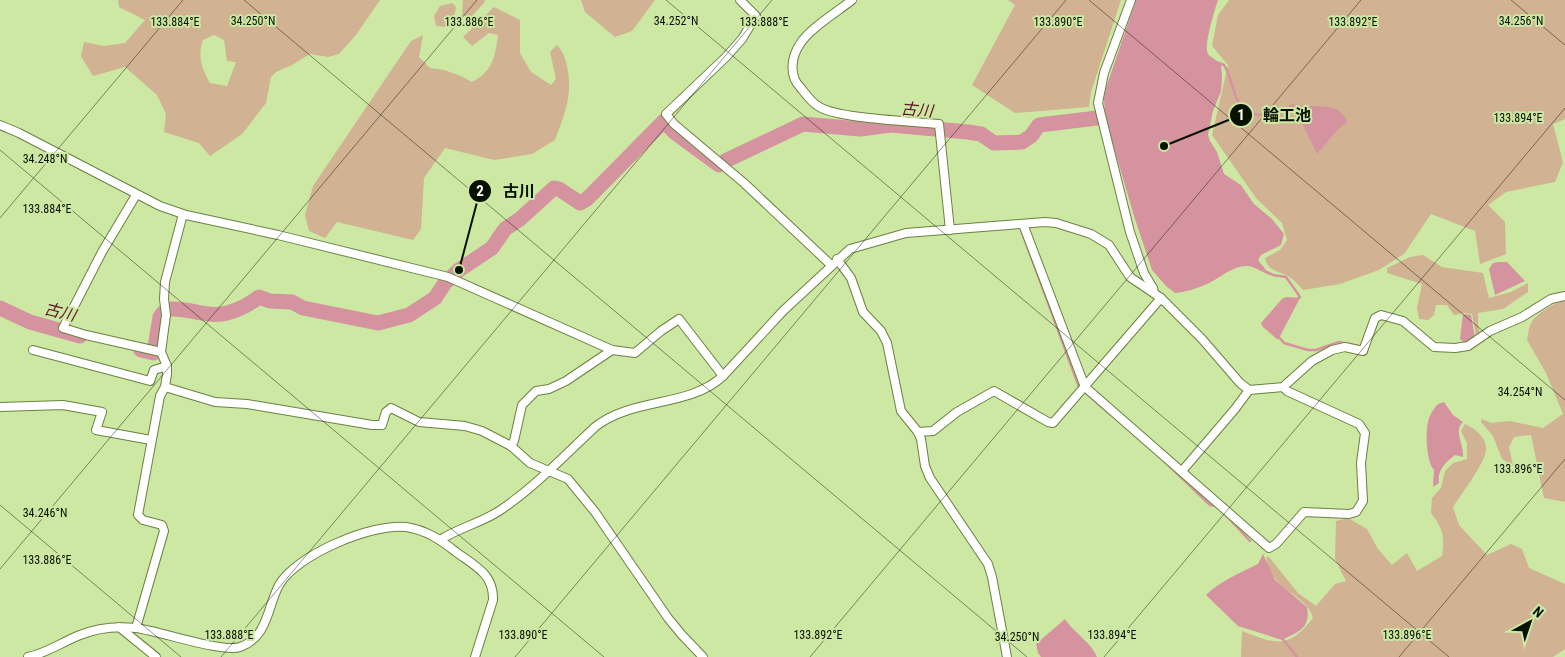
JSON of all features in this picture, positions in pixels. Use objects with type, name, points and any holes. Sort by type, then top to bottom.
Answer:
[{"type":"street","points":[[740,0],[756,16],[747,31],[726,57],[666,114],[674,124],[744,183],[831,265]]},
{"type":"street","points":[[852,0],[805,37],[799,45],[794,56],[792,70],[795,82],[818,106],[828,111],[846,115],[939,124],[950,230]]},
{"type":"street","points":[[1131,0],[1104,74],[1099,97],[1101,117],[1130,232],[1144,273],[1154,293]]},
{"type":"street","points":[[0,125],[19,133],[136,195],[183,214],[451,278],[612,350],[636,353],[661,331],[679,319],[723,376]]},
{"type":"street","points":[[136,195],[102,252],[64,328],[156,351],[166,366],[166,388],[160,396],[138,516],[143,520],[162,525],[164,531],[136,628]]},
{"type":"street","points":[[156,351],[166,312],[164,299],[166,282],[183,214]]},
{"type":"street","points":[[440,540],[497,512],[514,500],[605,419],[633,408],[687,395],[707,388],[723,376],[783,311],[837,259],[850,249],[906,233],[1045,222],[1100,238],[1109,245],[1130,277],[1161,298],[1202,339],[1240,383],[1249,390],[1283,387],[1312,361],[1332,350],[1345,347],[1363,350],[1377,317],[1381,316],[1403,322],[1434,347],[1455,348],[1472,344],[1490,331],[1522,317],[1551,299],[1565,296]]},
{"type":"street","points":[[1023,224],[1085,387],[1269,548],[1276,544],[1304,512],[1349,514],[1356,512],[1363,501],[1361,463],[1365,432],[1363,428],[1359,424],[1287,391],[1283,387]]},
{"type":"street","points":[[837,259],[851,278],[864,312],[881,331],[887,344],[902,411],[921,439],[925,466],[930,478],[990,570],[1007,657]]},
{"type":"street","points":[[918,432],[933,431],[957,412],[994,391],[1048,422],[1053,423],[1161,298]]},
{"type":"street","points":[[33,350],[150,381],[154,370],[166,366]]},
{"type":"street","points":[[511,446],[514,441],[522,404],[536,391],[549,389],[566,381],[612,350]]},
{"type":"street","points":[[166,388],[215,402],[246,404],[372,425],[382,425],[386,412],[391,408],[419,422],[474,428],[492,435],[511,446],[530,463],[568,479],[595,512],[668,618],[703,657]]},
{"type":"street","points":[[1182,471],[1249,390]]},
{"type":"street","points":[[0,407],[63,406],[102,412],[96,430],[151,440]]},
{"type":"street","points":[[28,657],[39,656],[90,631],[119,627],[136,628],[223,647],[238,647],[247,644],[254,639],[264,626],[279,586],[286,577],[304,562],[327,548],[355,535],[377,528],[406,527],[426,532],[440,540],[489,578],[494,600],[475,657]]},
{"type":"street","points":[[119,627],[156,657]]},
{"type":"shaded area","points":[[118,0],[380,0],[356,35],[339,54],[328,57],[310,54],[276,72],[271,77],[266,103],[242,134],[210,156],[199,143],[164,132],[166,114],[157,95],[125,67],[93,76],[81,56],[84,42],[104,46],[125,43],[145,20],[119,7]],"holes":[[[214,35],[224,40],[227,61],[236,62],[227,86],[210,83],[200,57],[203,40]]]},
{"type":"shaded area","points":[[463,0],[485,0],[472,16],[462,16]]},
{"type":"shaded area","points":[[581,0],[655,0],[632,31],[615,37],[585,12]]},
{"type":"shaded area","points":[[1008,0],[1121,0],[1091,92],[1089,107],[1015,113],[972,85],[1015,5]]},
{"type":"shaded area","points":[[1136,0],[1218,0],[1210,28],[1207,50],[1209,55],[1221,64],[1221,91],[1213,111],[1208,135],[1217,152],[1224,174],[1241,185],[1254,204],[1272,219],[1284,234],[1281,245],[1261,255],[1258,260],[1270,275],[1248,266],[1243,266],[1233,269],[1201,287],[1175,293],[1152,270],[1105,117],[1104,98],[1106,88]]},
{"type":"shaded area","points":[[1229,0],[1565,0],[1565,119],[1553,124],[1563,162],[1555,182],[1506,192],[1488,205],[1505,222],[1506,254],[1480,264],[1475,231],[1431,214],[1404,254],[1379,270],[1340,284],[1303,290],[1287,275],[1272,269],[1265,258],[1280,250],[1287,240],[1282,223],[1256,198],[1212,135],[1228,65],[1212,46],[1218,15]]},
{"type":"shaded area","points":[[452,3],[456,7],[455,13],[447,27],[436,26],[434,16],[440,6]]},
{"type":"shaded area","points":[[494,7],[520,20],[520,53],[531,72],[551,85],[556,79],[550,52],[557,45],[564,55],[569,86],[565,112],[555,140],[532,154],[494,160],[445,148],[424,178],[421,229],[413,240],[337,222],[325,238],[309,231],[305,215],[313,186],[411,41],[423,35],[419,57],[430,68],[444,70],[472,82],[479,78],[492,63],[498,35],[489,33],[472,46],[463,37]]},
{"type":"shaded area","points":[[1297,105],[1333,108],[1344,115],[1347,122],[1338,129],[1317,154],[1294,107]]},
{"type":"shaded area","points":[[1423,255],[1442,267],[1483,273],[1489,298],[1511,292],[1528,283],[1528,292],[1503,309],[1478,313],[1480,335],[1476,336],[1472,314],[1454,315],[1447,305],[1436,305],[1434,315],[1428,320],[1419,319],[1417,308],[1422,284],[1387,273],[1387,268],[1410,257]]},
{"type":"shaded area","points":[[1507,262],[1525,281],[1495,295],[1489,269],[1493,263]]},
{"type":"shaded area","points":[[1286,297],[1300,298],[1278,340],[1261,323]]},
{"type":"shaded area","points":[[1565,300],[1565,502],[1544,498],[1531,435],[1514,437],[1509,447],[1513,466],[1502,459],[1493,436],[1481,422],[1482,419],[1491,423],[1510,421],[1543,428],[1563,414],[1546,373],[1527,340],[1533,320],[1546,309]]},
{"type":"shaded area","points":[[1463,314],[1471,315],[1475,338],[1465,343],[1460,339]]},
{"type":"shaded area","points":[[1444,402],[1453,415],[1463,422],[1459,433],[1463,457],[1455,455],[1448,461],[1439,474],[1439,483],[1433,487],[1434,470],[1429,460],[1427,445],[1428,423],[1435,407]]},
{"type":"shaded area","points":[[1465,424],[1480,434],[1485,442],[1486,451],[1477,472],[1453,507],[1459,525],[1487,555],[1511,544],[1522,549],[1529,568],[1565,584],[1565,649],[1553,657],[1241,657],[1242,631],[1273,641],[1289,640],[1313,618],[1306,605],[1283,587],[1273,576],[1266,557],[1269,557],[1298,593],[1316,606],[1335,584],[1346,581],[1335,559],[1336,521],[1348,518],[1367,529],[1378,549],[1392,565],[1407,553],[1417,571],[1442,556],[1443,538],[1441,528],[1431,513],[1432,498],[1441,488],[1445,471],[1453,463],[1467,459],[1467,443],[1461,431]]},
{"type":"shaded area","points":[[1263,554],[1275,580],[1307,607],[1307,620],[1302,629],[1282,640],[1238,626],[1206,595],[1224,581],[1258,564]]},
{"type":"shaded area","points":[[1065,619],[1091,647],[1097,657],[1041,657],[1036,644]]},
{"type":"waterway","points":[[1219,63],[1224,65],[1228,72],[1239,103],[1251,113],[1270,115],[1281,112],[1293,105]]},
{"type":"waterway","name":"古川","points":[[725,161],[803,124],[860,129],[891,125],[968,132],[981,134],[994,143],[1022,142],[1031,136],[1039,125],[1105,117]]},
{"type":"waterway","name":"古川","points":[[141,350],[154,353],[160,317],[167,310],[179,309],[206,314],[220,314],[231,312],[259,297],[270,301],[292,302],[303,308],[378,323],[409,315],[435,298],[445,283],[459,270],[492,248],[505,229],[520,219],[554,188],[559,189],[580,203],[587,199],[664,121],[674,132],[719,165]]},
{"type":"waterway","points":[[1020,227],[1079,387]]},
{"type":"waterway","points":[[1267,272],[1286,277],[1300,297],[1297,299]]},
{"type":"waterway","name":"古川","points":[[0,308],[30,322],[80,336]]},
{"type":"waterway","points":[[1278,336],[1284,343],[1308,350],[1316,350],[1339,342],[1358,346]]},
{"type":"waterway","points":[[1086,393],[1111,415]]},
{"type":"waterway","points":[[1164,461],[1210,505],[1216,506]]},
{"type":"waterway","points":[[1224,513],[1250,541]]},
{"type":"waterway","points":[[1282,638],[1297,657]]},
{"type":"place","name":"輪工池","points":[[1164,146]]},
{"type":"place","name":"古川","points":[[459,270]]}]
